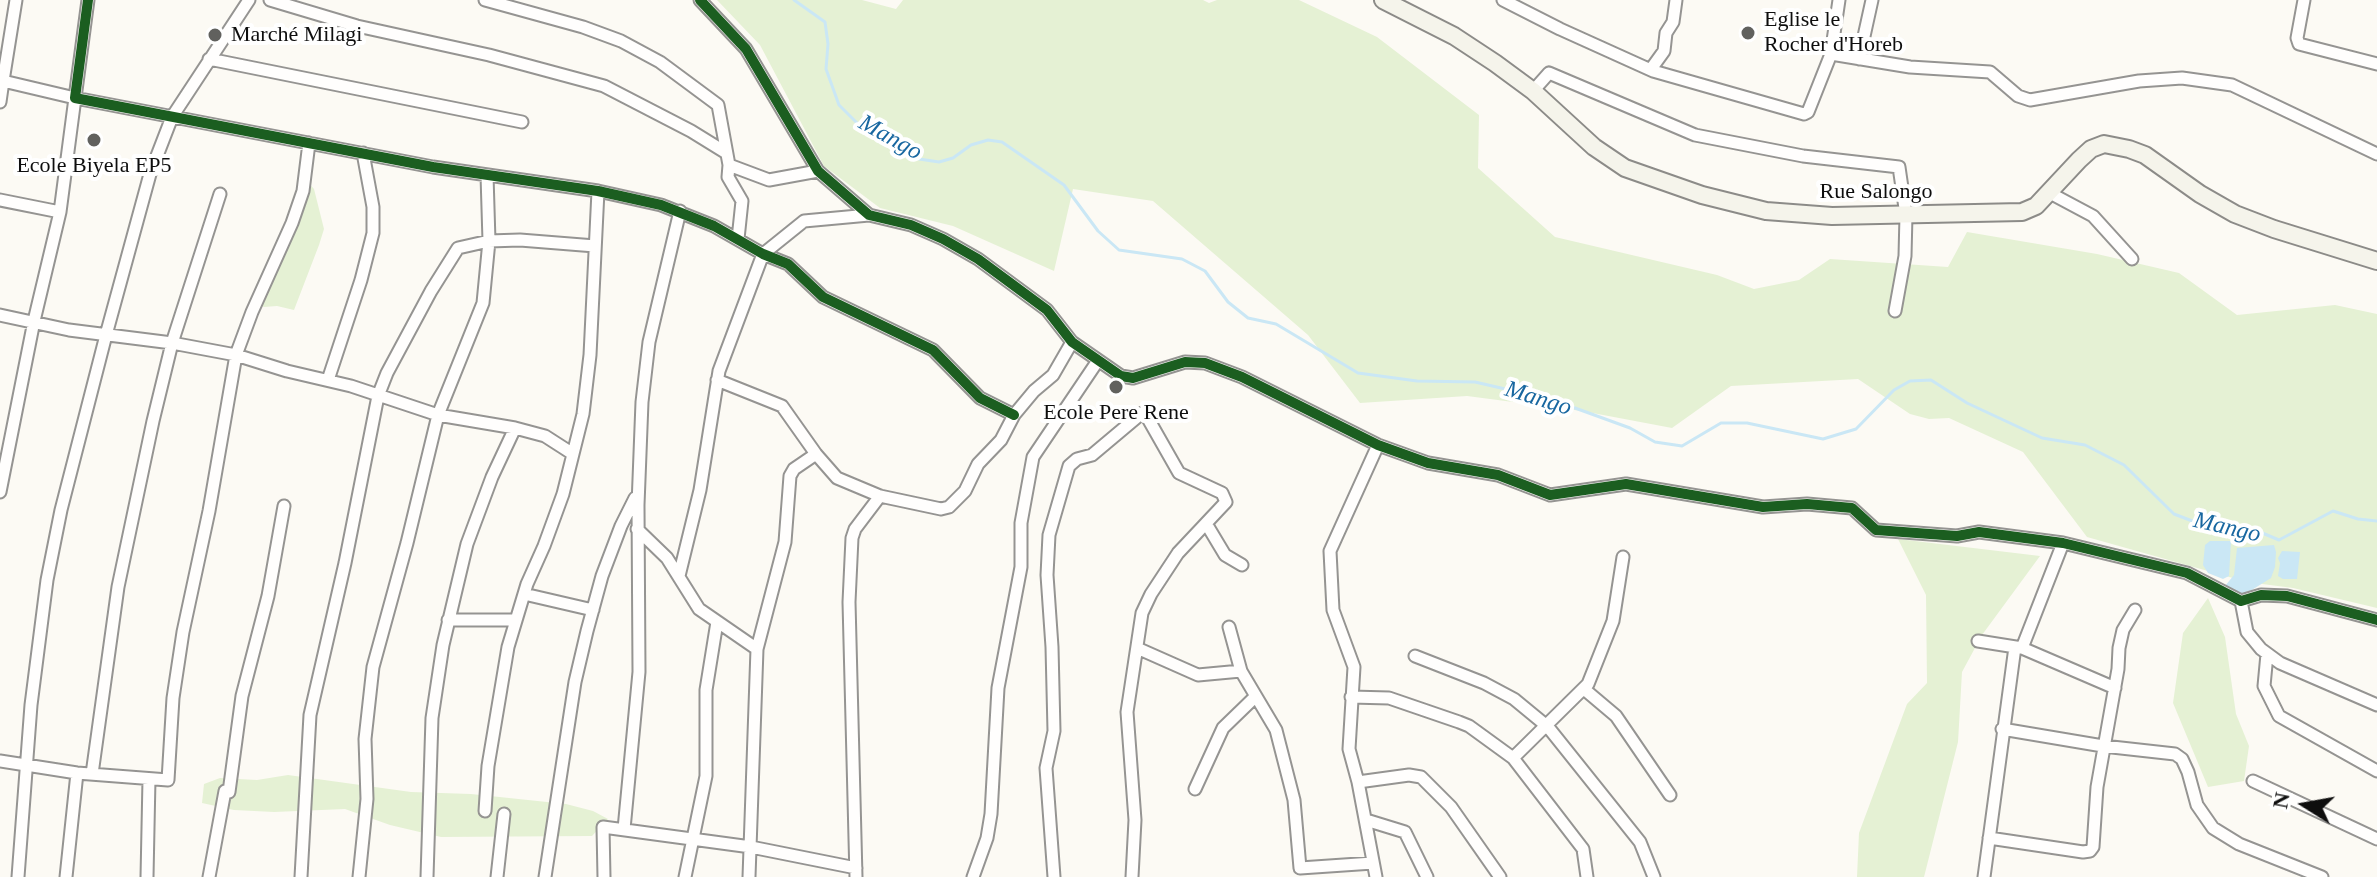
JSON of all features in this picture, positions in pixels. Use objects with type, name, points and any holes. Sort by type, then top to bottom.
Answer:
[{"type":"street","points":[[0,102],[1,80],[16,0]]},
{"type":"street","points":[[0,492],[34,321],[60,212],[88,0]]},
{"type":"street","points":[[18,877],[26,765],[47,580],[61,510],[106,335],[150,174],[172,117],[249,0]]},
{"type":"street","points":[[270,0],[357,26],[489,55],[604,86],[725,152]]},
{"type":"street","points":[[485,0],[583,27],[621,41],[660,62],[718,105],[729,165],[728,177],[742,201],[738,239]]},
{"type":"street","points":[[700,0],[744,46],[763,73],[818,171],[869,215]]},
{"type":"street","name":"Rue Salongo","points":[[1383,0],[1406,5],[1454,36],[1533,91],[1594,147],[1625,168],[1702,195],[1783,213],[1832,216],[2028,211],[2091,149],[2104,144],[2145,155],[2200,194],[2235,214],[2377,261]]},
{"type":"street","points":[[1503,0],[1651,69],[1804,114],[1808,112],[1831,54],[1839,0]]},
{"type":"street","points":[[1651,69],[1664,51],[1676,0]]},
{"type":"street","points":[[1859,59],[1872,0]]},
{"type":"street","points":[[2304,0],[2297,38],[2299,44],[2377,64]]},
{"type":"street","points":[[1831,54],[1910,67],[1990,72],[2018,96],[2030,100],[2139,81],[2182,78],[2232,85],[2377,154]]},
{"type":"street","points":[[209,59],[522,122]]},
{"type":"street","points":[[1533,91],[1549,73],[1700,136],[1803,156],[1899,167],[1906,215],[1905,256],[1895,311]]},
{"type":"street","points":[[1,80],[75,98],[309,143],[487,175],[598,191],[680,211],[788,264],[823,297],[933,350],[980,398],[1014,415]]},
{"type":"street","points":[[0,761],[77,773],[168,780],[173,698],[183,632],[209,511],[236,355],[292,223],[303,191],[309,143]]},
{"type":"street","points":[[328,380],[373,233],[373,207],[363,153]]},
{"type":"street","points":[[729,165],[769,180],[818,171]]},
{"type":"street","points":[[359,877],[367,799],[365,739],[373,667],[438,415],[481,311],[489,241],[487,175]]},
{"type":"street","points":[[485,811],[497,706],[515,620],[554,521],[583,414],[590,355],[598,191]]},
{"type":"street","points":[[2048,192],[2093,216],[2132,259]]},
{"type":"street","points":[[92,774],[118,587],[172,343],[220,194]]},
{"type":"street","points":[[0,200],[60,212]]},
{"type":"street","points":[[624,829],[639,672],[637,529],[640,427],[648,346],[680,211]]},
{"type":"street","points":[[679,576],[700,490],[717,380],[763,254],[804,221],[869,215],[911,225],[974,257],[1047,310],[1072,342],[1097,362],[1127,379],[1185,362],[1205,363],[1242,377],[1378,445],[1428,463],[1498,475],[1550,495],[1630,485],[1763,507],[1807,504],[1852,508],[1876,530],[1957,536],[1979,532],[2063,543],[2187,573],[2241,601],[2261,595],[2287,596],[2377,620]]},
{"type":"street","points":[[301,877],[310,715],[345,563],[378,396],[387,373],[453,253],[464,245],[489,241],[595,246]]},
{"type":"street","points":[[0,315],[236,355],[438,415],[545,436],[573,454]]},
{"type":"street","points":[[717,380],[782,406],[837,478],[880,496],[946,509],[965,491],[981,460],[1001,440],[1014,415],[1036,388],[1053,375],[1072,342]]},
{"type":"street","points":[[973,877],[987,838],[991,814],[998,688],[1021,567],[1021,523],[1033,457],[1097,362]]},
{"type":"street","points":[[1054,877],[1046,768],[1054,731],[1047,575],[1049,535],[1069,466],[1077,459],[1092,455],[1142,413],[1179,473],[1225,497],[1225,506],[1178,553],[1142,613],[1127,712],[1135,820],[1132,877]]},
{"type":"street","points":[[427,877],[432,718],[448,620],[467,544],[492,477],[515,428]]},
{"type":"street","points":[[1376,877],[1348,742],[1354,667],[1333,610],[1330,551],[1378,445]]},
{"type":"street","points":[[749,877],[757,649],[785,542],[790,476],[794,469],[816,454]]},
{"type":"street","points":[[545,877],[575,682],[593,610],[621,526],[638,493]]},
{"type":"street","points":[[604,877],[603,827],[751,847],[856,872],[849,602],[852,538],[855,529],[880,496]]},
{"type":"street","points":[[209,877],[242,696],[268,596],[284,506]]},
{"type":"street","points":[[1207,525],[1225,555],[1242,565]]},
{"type":"street","points":[[637,529],[664,554],[699,609],[757,649]]},
{"type":"street","points":[[1984,877],[2002,729],[2018,648],[2063,543]]},
{"type":"street","points":[[1513,758],[1584,689],[1613,621],[1623,557]]},
{"type":"street","points":[[524,594],[593,610]]},
{"type":"street","points":[[2241,601],[2247,632],[2267,654],[2280,663],[2377,705]]},
{"type":"street","points":[[1989,838],[2090,851],[2093,847],[2103,746],[2123,630],[2135,610]]},
{"type":"street","points":[[448,620],[515,620]]},
{"type":"street","points":[[685,877],[707,771],[706,690],[717,622]]},
{"type":"street","points":[[1229,627],[1241,671],[1276,730],[1293,795],[1299,865],[1303,869],[1323,872],[1373,863]]},
{"type":"street","points":[[1978,641],[2018,648],[2115,688]]},
{"type":"street","points":[[1137,648],[1198,675],[1241,671]]},
{"type":"street","points":[[2267,654],[2264,686],[2279,716],[2377,771]]},
{"type":"street","points":[[1415,656],[1484,683],[1514,699],[1548,727],[1640,842],[1654,877]]},
{"type":"street","points":[[1584,689],[1613,712],[1670,795]]},
{"type":"street","points":[[1195,789],[1223,728],[1255,697]]},
{"type":"street","points":[[1351,697],[1389,698],[1465,724],[1513,758],[1583,849],[1587,877]]},
{"type":"street","points":[[2002,729],[2175,754],[2182,759],[2197,805],[2213,828],[2239,844],[2322,877]]},
{"type":"street","points":[[66,877],[77,773]]},
{"type":"street","points":[[1358,782],[1409,775],[1421,777],[1451,807],[1500,877]]},
{"type":"street","points":[[147,877],[149,779]]},
{"type":"street","points":[[2253,781],[2377,839]]},
{"type":"street","points":[[497,877],[504,814]]},
{"type":"street","points":[[1366,820],[1405,832],[1427,877]]},
{"type":"green space","points":[[717,0],[862,0],[896,9],[903,0],[1203,0],[1209,3],[1217,0],[1299,0],[1377,37],[1479,115],[1478,168],[1555,237],[1717,275],[1754,289],[1799,280],[1830,259],[1948,267],[1967,232],[2097,254],[2179,273],[2237,315],[2335,305],[2377,314],[2377,608],[2293,588],[2247,582],[2087,537],[2023,452],[1949,418],[1929,419],[1910,414],[1858,379],[1731,386],[1672,428],[1582,411],[1467,396],[1360,403],[1308,335],[1153,201],[1073,189],[1054,271],[953,226],[880,208],[824,166],[760,45]]},
{"type":"green space","points":[[304,178],[314,189],[324,229],[294,310],[264,307],[255,303]]},
{"type":"green space","points":[[1898,539],[2040,556],[1982,635],[1962,672],[1958,742],[1924,877],[1857,877],[1859,833],[1907,704],[1927,683],[1926,595]]},
{"type":"green space","points":[[2208,598],[2225,637],[2236,714],[2249,746],[2244,781],[2208,787],[2173,703],[2183,633]]},
{"type":"green space","points":[[288,775],[411,792],[471,794],[566,804],[593,811],[608,819],[592,836],[441,837],[390,825],[345,809],[274,812],[234,810],[202,803],[204,784],[220,778],[257,780]]},
{"type":"water","points":[[2210,541],[2231,541],[2229,576],[2223,579],[2208,573],[2203,565],[2205,545]]},
{"type":"water","points":[[2274,545],[2275,567],[2271,578],[2247,593],[2238,593],[2225,586],[2234,575],[2237,548]]},
{"type":"water","points":[[2282,551],[2300,552],[2297,579],[2278,576],[2278,558]]},
{"type":"waterway","name":"Mango","points":[[794,0],[825,22],[828,44],[826,69],[839,105],[863,129],[919,159],[939,162],[953,158],[971,145],[988,140],[1002,142],[1064,185],[1098,231],[1119,250],[1182,259],[1205,271],[1228,302],[1248,318],[1276,324],[1358,373],[1417,381],[1475,382],[1553,400],[1630,428],[1655,442],[1682,446],[1721,423],[1747,423],[1823,439],[1856,429],[1894,390],[1910,381],[1931,380],[1967,403],[2042,438],[2085,445],[2124,465],[2174,514],[2208,527],[2226,524],[2279,540],[2333,511],[2377,521]]},
{"type":"cycle path","points":[[88,0],[75,98],[433,167],[598,191],[661,205],[714,226],[763,254],[788,264],[823,297],[933,350],[980,398],[1014,415]]},
{"type":"cycle path","points":[[700,0],[746,49],[818,171],[869,215],[911,225],[978,259],[1047,310],[1072,342],[1121,376],[1133,378],[1185,362],[1205,363],[1242,377],[1378,445],[1428,463],[1498,475],[1550,495],[1626,484],[1763,507],[1807,504],[1852,508],[1876,530],[1957,536],[1979,532],[2063,543],[2187,573],[2241,601],[2261,595],[2287,596],[2377,620]]},
{"type":"place","name":"Eglise le Rocher d'Horeb","points":[[1748,33]]},
{"type":"place","name":"Marché Milagi","points":[[215,35]]},
{"type":"place","name":"Ecole Biyela EP5","points":[[94,140]]},
{"type":"place","name":"Ecole Pere Rene","points":[[1116,387]]}]
